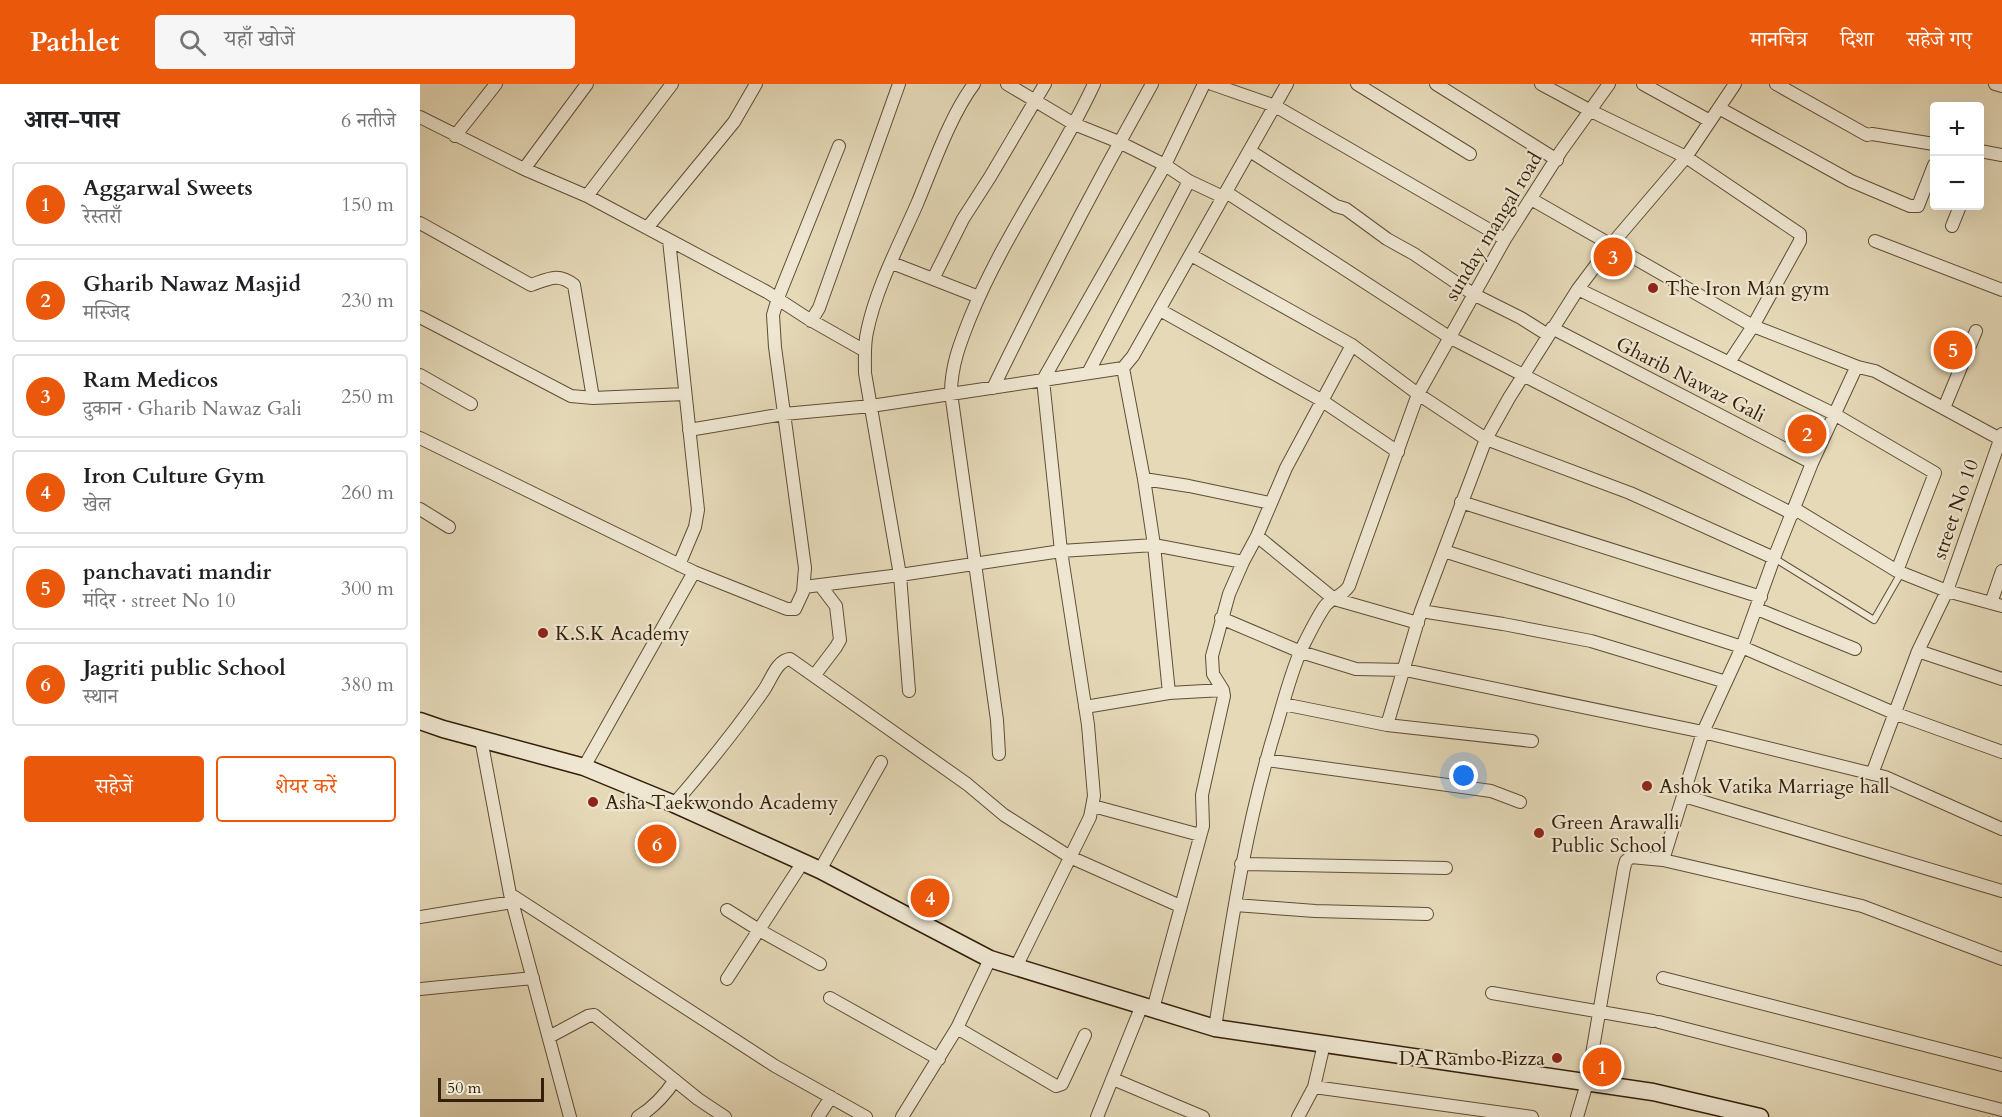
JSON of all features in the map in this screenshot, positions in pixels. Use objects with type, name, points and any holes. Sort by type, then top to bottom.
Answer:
[{"type":"street","points":[[455,136],[496,84]]},
{"type":"street","points":[[524,169],[587,84]]},
{"type":"street","points":[[587,196],[672,84]]},
{"type":"street","points":[[647,228],[734,122],[756,84]]},
{"type":"street","points":[[812,321],[819,308],[899,84]]},
{"type":"street","points":[[909,691],[900,575],[865,373],[867,332],[877,299],[945,137],[974,84]]},
{"type":"street","points":[[1007,84],[1074,124],[1119,142],[1165,165],[1189,181],[1224,195],[1449,337],[1794,512],[1899,571],[1947,591],[1997,604],[2002,571]]},
{"type":"street","points":[[933,279],[963,219],[1045,84]]},
{"type":"street","points":[[999,754],[997,720],[951,393],[954,363],[979,297],[1006,242],[1074,124],[1094,84]]},
{"type":"street","points":[[993,387],[1038,296],[1152,84]]},
{"type":"street","points":[[1016,967],[1090,817],[1093,806],[1089,737],[1061,551],[1043,380],[1165,165],[1204,84]]},
{"type":"street","points":[[1212,84],[1275,106],[1504,239]]},
{"type":"street","points":[[689,430],[784,414],[871,406],[1123,368],[1133,356],[1160,310],[1287,84]]},
{"type":"street","points":[[1357,84],[1470,154]]},
{"type":"street","points":[[1436,84],[1557,159]]},
{"type":"street","points":[[1540,84],[1686,157],[1801,236],[1753,326],[1730,362]]},
{"type":"street","name":"sunday mangal road","points":[[1215,1028],[1241,864],[1266,760],[1301,652],[1325,607],[1344,594],[1349,586],[1418,394],[1504,239],[1561,151],[1609,84]]},
{"type":"street","points":[[1643,84],[1710,121]]},
{"type":"street","points":[[1387,725],[1419,617],[1486,439],[1578,289],[1611,245],[1686,157],[1735,84]]},
{"type":"street","points":[[1776,84],[1867,135],[1930,143]]},
{"type":"street","points":[[1995,84],[2002,86]]},
{"type":"street","points":[[1719,108],[1851,181],[1910,206],[1918,206],[1930,177]]},
{"type":"street","points":[[420,117],[524,169],[587,196],[778,298],[812,321],[865,351]]},
{"type":"street","points":[[420,438],[694,572],[795,609],[800,603],[805,568],[773,322],[778,298],[840,146]]},
{"type":"street","name":"Gharib Nawaz Gali","points":[[1250,151],[1336,206],[1346,209],[1387,239],[1414,254],[1473,294],[1812,463]]},
{"type":"street","points":[[1984,153],[2002,155]]},
{"type":"street","points":[[1088,373],[1189,181]]},
{"type":"street","points":[[1531,199],[1753,326],[1858,367],[1875,371],[2001,437]]},
{"type":"street","points":[[1952,226],[1958,210]]},
{"type":"street","points":[[420,223],[531,285],[556,277],[567,279],[574,285],[593,398]]},
{"type":"street","points":[[669,240],[697,501],[697,519],[679,565]]},
{"type":"street","points":[[1875,241],[2002,290]]},
{"type":"street","points":[[1191,255],[1352,345],[1418,394],[1486,439],[1630,493],[1774,558]]},
{"type":"street","points":[[892,263],[979,297]]},
{"type":"street","points":[[1578,289],[1834,414],[1935,473],[1899,571]]},
{"type":"street","points":[[1160,310],[1322,400],[1398,452]]},
{"type":"street","points":[[420,317],[565,394],[593,398],[685,394]]},
{"type":"street","points":[[1944,408],[1976,331]]},
{"type":"street","points":[[1097,1117],[1147,1007],[1203,826],[1202,795],[1223,704],[1223,690],[1212,666],[1212,649],[1221,618],[1229,594],[1270,503],[1352,345]]},
{"type":"street","points":[[1663,860],[1703,732],[1742,647],[1812,463],[1858,367]]},
{"type":"street","points":[[1123,368],[1154,545],[1169,693]]},
{"type":"street","points":[[420,375],[471,404]]},
{"type":"street","name":"street No 10","points":[[1872,774],[1918,651],[1947,591],[2001,437]]},
{"type":"street","points":[[1144,479],[1270,503]]},
{"type":"street","points":[[1461,502],[1759,603],[1855,649]]},
{"type":"street","points":[[420,509],[449,527]]},
{"type":"street","points":[[1257,536],[1334,599],[1419,617],[1591,641],[1726,682]]},
{"type":"street","points":[[804,586],[900,575],[1061,551],[1154,545],[1243,562]]},
{"type":"street","points":[[1444,551],[1742,647],[1894,713],[2002,752]]},
{"type":"street","points":[[584,767],[694,572]]},
{"type":"street","points":[[814,676],[840,640],[836,606],[820,585]]},
{"type":"street","points":[[1221,618],[1301,652],[1356,669],[1404,670],[1703,732],[1885,777],[2002,829]]},
{"type":"street","points":[[1918,651],[2002,679]]},
{"type":"street","points":[[674,804],[719,752],[781,662],[787,658],[968,784],[1004,815],[1070,857],[1180,906]]},
{"type":"street","points":[[1085,707],[1169,693],[1223,690]]},
{"type":"street","points":[[1283,704],[1387,725],[1532,741]]},
{"type":"street","points":[[420,721],[584,767],[674,804],[820,870],[990,959],[1215,1028],[1653,1092],[1760,1117]]},
{"type":"street","points":[[481,739],[511,898],[570,1117]]},
{"type":"street","points":[[1266,760],[1491,791],[1520,802]]},
{"type":"street","points":[[820,870],[881,762]]},
{"type":"street","points":[[1684,796],[2002,891]]},
{"type":"street","points":[[1093,806],[1200,835]]},
{"type":"street","points":[[1577,1117],[1587,1083],[1626,861],[1631,857],[1663,860],[1862,906],[2002,959]]},
{"type":"street","points":[[727,979],[803,862]]},
{"type":"street","points":[[1241,864],[1446,868]]},
{"type":"street","points":[[420,917],[511,898],[759,1056],[866,1117]]},
{"type":"street","points":[[1235,905],[1315,911],[1427,914]]},
{"type":"street","points":[[727,910],[820,964]]},
{"type":"street","points":[[902,1117],[957,1028],[990,959]]},
{"type":"street","points":[[420,989],[533,978]]},
{"type":"street","points":[[1663,978],[2002,1065]]},
{"type":"street","points":[[1492,993],[1656,1022],[2002,1110]]},
{"type":"street","points":[[830,998],[939,1059]]},
{"type":"street","points":[[549,1037],[594,1015],[698,1099],[725,1117]]},
{"type":"street","points":[[957,1028],[1056,1086],[1062,1084],[1085,1035]]},
{"type":"street","points":[[1299,1117],[1314,1087],[1324,1044]]},
{"type":"street","points":[[1113,1079],[1203,1117]]},
{"type":"street","points":[[639,1117],[658,1101],[675,1080]]},
{"type":"street","points":[[1314,1087],[1532,1117]]},
{"type":"street","points":[[818,1117],[831,1097]]},
{"type":"lane","points":[[1774,558],[1874,620],[1899,571]]},
{"type":"place","name":"Ram Medicos","points":[[1613,257]]},
{"type":"place","name":"The Iron Man gym","points":[[1653,288]]},
{"type":"place","name":"panchavati mandir","points":[[1953,350]]},
{"type":"place","name":"Gharib Nawaz Masjid","points":[[1807,434]]},
{"type":"place","name":"K.S.K Academy","points":[[543,633]]},
{"type":"place","name":"Ashok Vatika Marriage hall","points":[[1647,786]]},
{"type":"place","name":"Asha Taekwondo Academy","points":[[593,802]]},
{"type":"place","name":"Green Arawalli Public School","points":[[1539,833]]},
{"type":"place","name":"Jagriti public School","points":[[657,844]]},
{"type":"place","name":"Iron Culture Gym","points":[[930,898]]},
{"type":"place","name":"DA Rambo Pizza","points":[[1557,1058]]},
{"type":"place","name":"Aggarwal Sweets","points":[[1602,1067]]}]
